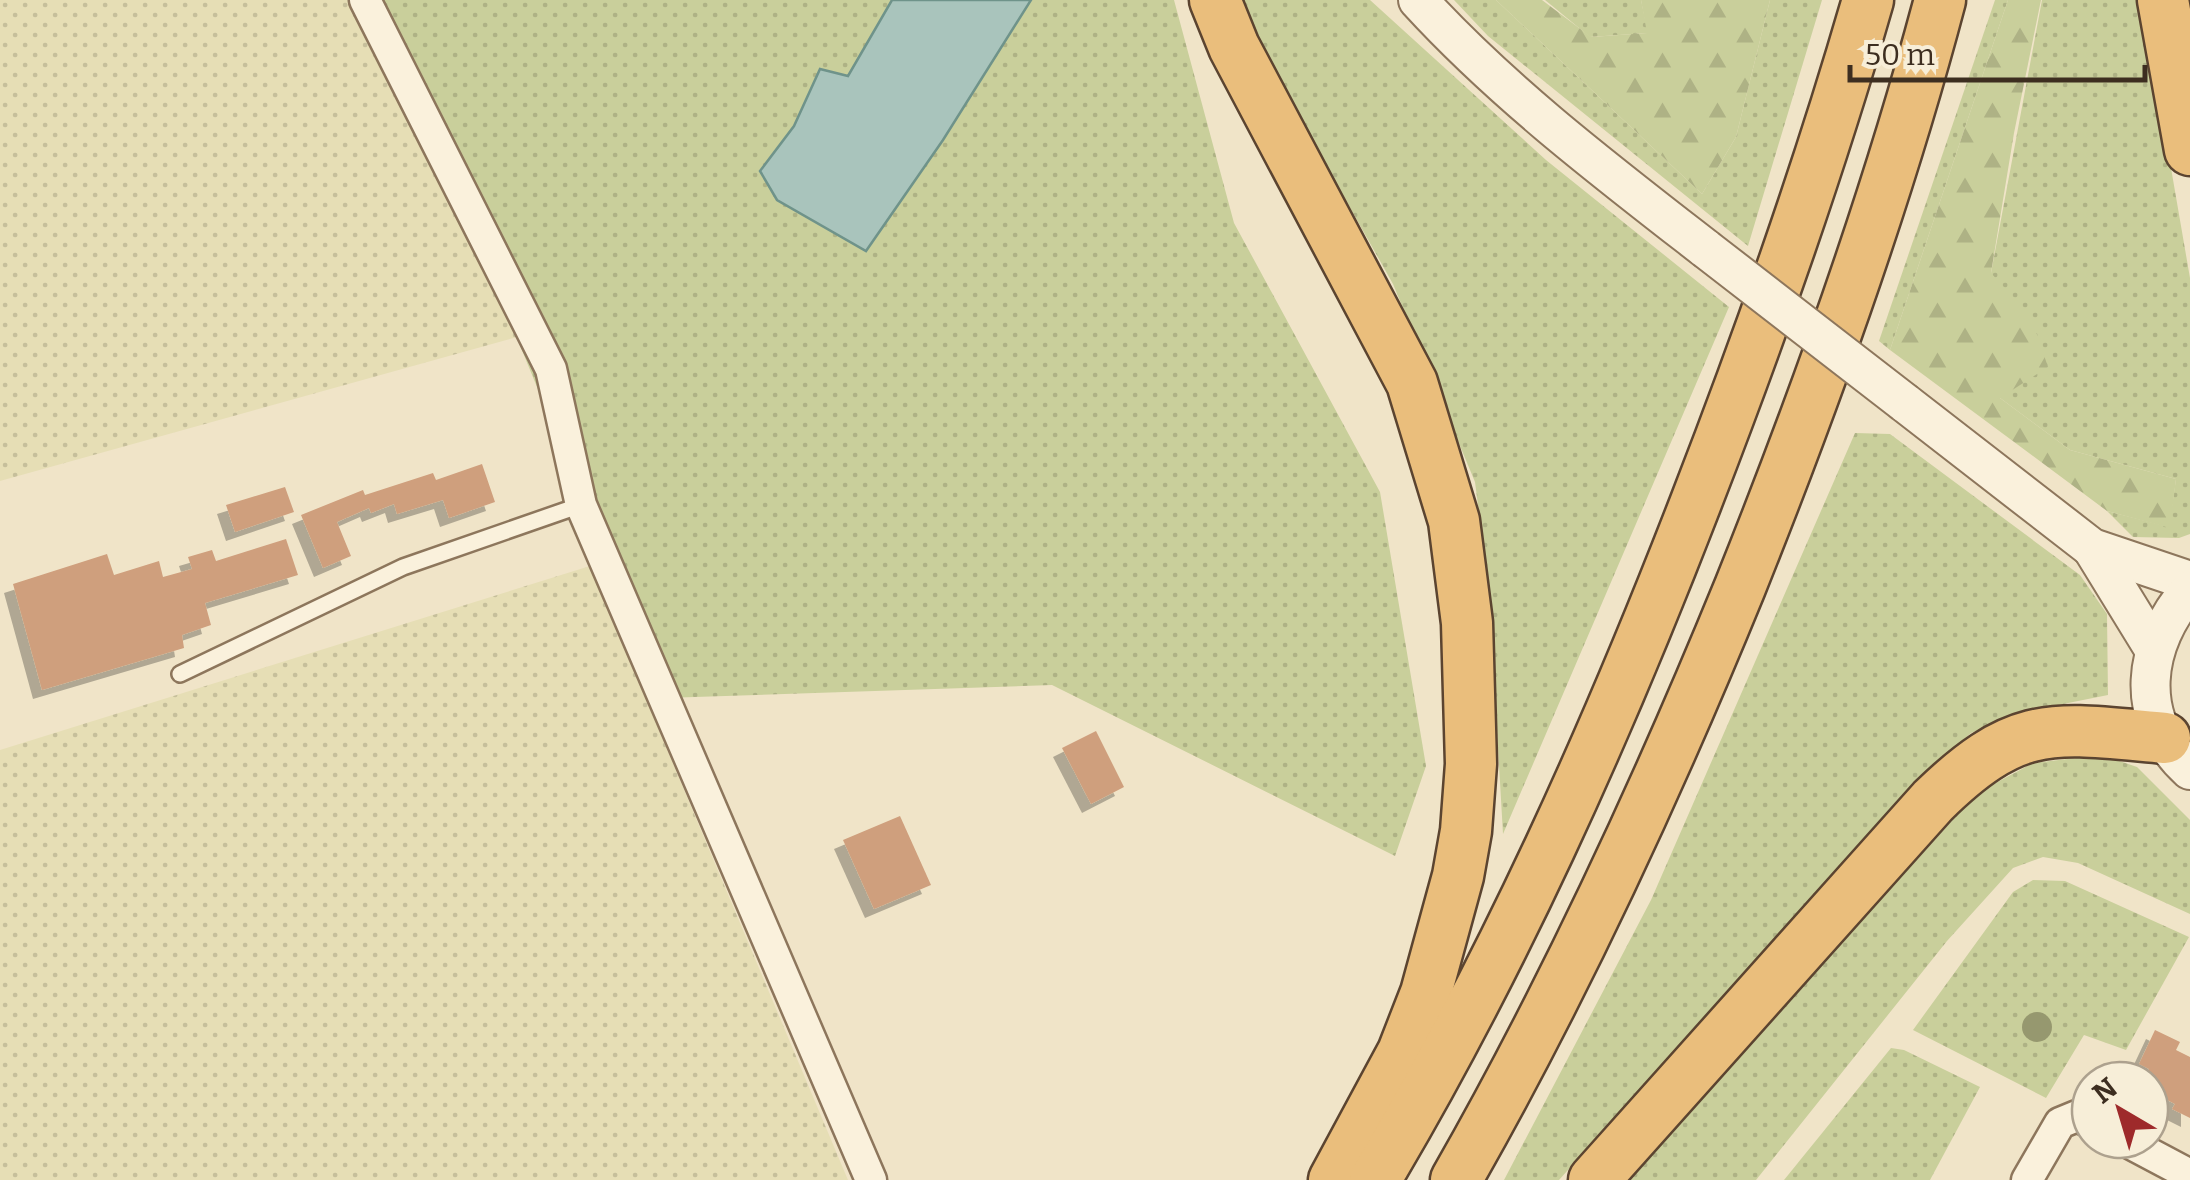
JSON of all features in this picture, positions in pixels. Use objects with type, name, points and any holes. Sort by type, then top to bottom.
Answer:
[{"type":"highway","points":[[1215,0],[1234,47],[1412,382],[1454,520],[1468,623],[1472,764],[1458,876],[1426,993],[1403,1052],[1334,1180]]},
{"type":"highway","points":[[1376,1180],[1484,981],[1555,839],[1652,613],[1783,271],[1868,0]]},
{"type":"highway","points":[[1456,1180],[1598,910],[1695,698],[1776,498],[1855,280],[1940,0]]},
{"type":"highway","points":[[2163,0],[2190,150]]},
{"type":"highway","points":[[1594,1180],[1962,772],[2004,744],[2054,731],[2177,754]]},
{"type":"street","points":[[365,0],[550,369],[582,505],[870,1180]]},
{"type":"street","points":[[1418,0],[1600,166],[2092,548],[2190,581]]},
{"type":"street","points":[[2092,548],[2154,649]]},
{"type":"street","points":[[2177,754],[2154,710],[2150,679],[2154,649],[2170,613],[2190,590]]},
{"type":"street","points":[[2027,1180],[2060,1123],[2070,1119]]},
{"type":"street","points":[[2162,1160],[2190,1175]]},
{"type":"lane","points":[[180,674],[403,567],[582,505]]},
{"type":"shaded area","points":[[0,0],[379,0],[517,337],[0,481]]},
{"type":"shaded area","points":[[590,566],[848,1180],[0,1180],[0,750]]},
{"type":"green space","points":[[379,0],[1174,0],[1234,223],[1380,492],[1426,766],[1395,856],[1052,685],[664,698]]},
{"type":"green space","points":[[1239,0],[1370,0],[1546,160],[1729,307],[1503,834],[1489,591],[1475,482],[1393,284],[1251,32]]},
{"type":"green space","points":[[1454,0],[1496,0],[1702,194],[1736,137],[1770,0],[1822,0],[1748,246],[1488,36]]},
{"type":"green space","points":[[1496,0],[1542,0],[1591,37],[1647,33],[1641,0],[1770,0],[1736,137],[1702,194]]},
{"type":"green space","points":[[1545,0],[1641,0],[1648,33],[1590,37]]},
{"type":"green space","points":[[1995,0],[2008,0],[1890,350],[1879,341]]},
{"type":"green space","points":[[2008,0],[2041,0],[1991,273],[2031,317],[2048,367],[2000,398],[2070,450],[2176,479],[2170,528],[2107,511],[1890,350]]},
{"type":"green space","points":[[2042,0],[2142,0],[2190,278],[2190,534],[2179,538],[2133,537],[2107,511],[2169,527],[2176,479],[2070,450],[2000,398],[1991,273]]},
{"type":"green space","points":[[1855,433],[1890,434],[2080,575],[2107,614],[2108,695],[2019,713],[1971,733],[1921,776],[1559,1180],[1504,1180],[1651,900]]},
{"type":"green space","points":[[2102,755],[2137,767],[2190,820],[2190,914],[2078,863],[2043,857],[2013,868],[1947,941],[1756,1180],[1626,1180],[1977,793],[2033,763]]},
{"type":"green space","points":[[2033,880],[2065,881],[2189,937],[2126,1050],[2084,1035],[2046,1098],[1913,1030],[2013,892]]},
{"type":"green space","points":[[1891,1048],[1904,1050],[1980,1087],[1930,1180],[1784,1180]]},
{"type":"water","points":[[892,0],[1031,0],[943,140],[866,251],[777,200],[760,171],[794,126],[820,69],[848,76]]},
{"type":"building","points":[[482,464],[495,502],[449,518],[443,500],[397,514],[394,504],[371,513],[369,508],[337,522],[351,556],[323,568],[301,515],[363,490],[365,495],[433,473],[436,480]]},
{"type":"building","points":[[285,487],[294,512],[235,532],[226,505]]},
{"type":"building","points":[[286,539],[298,575],[205,603],[211,625],[182,635],[184,648],[42,690],[13,584],[107,554],[114,575],[159,561],[163,577],[192,569],[188,557],[212,550],[216,561]]},
{"type":"building","points":[[1096,731],[1124,787],[1091,804],[1062,748]]},
{"type":"building","points":[[900,816],[931,885],[874,909],[843,840]]},
{"type":"building","points":[[2155,1030],[2180,1042],[2176,1050],[2190,1057],[2190,1118],[2172,1109],[2175,1104],[2170,1101],[2170,1060],[2141,1060]]}]
